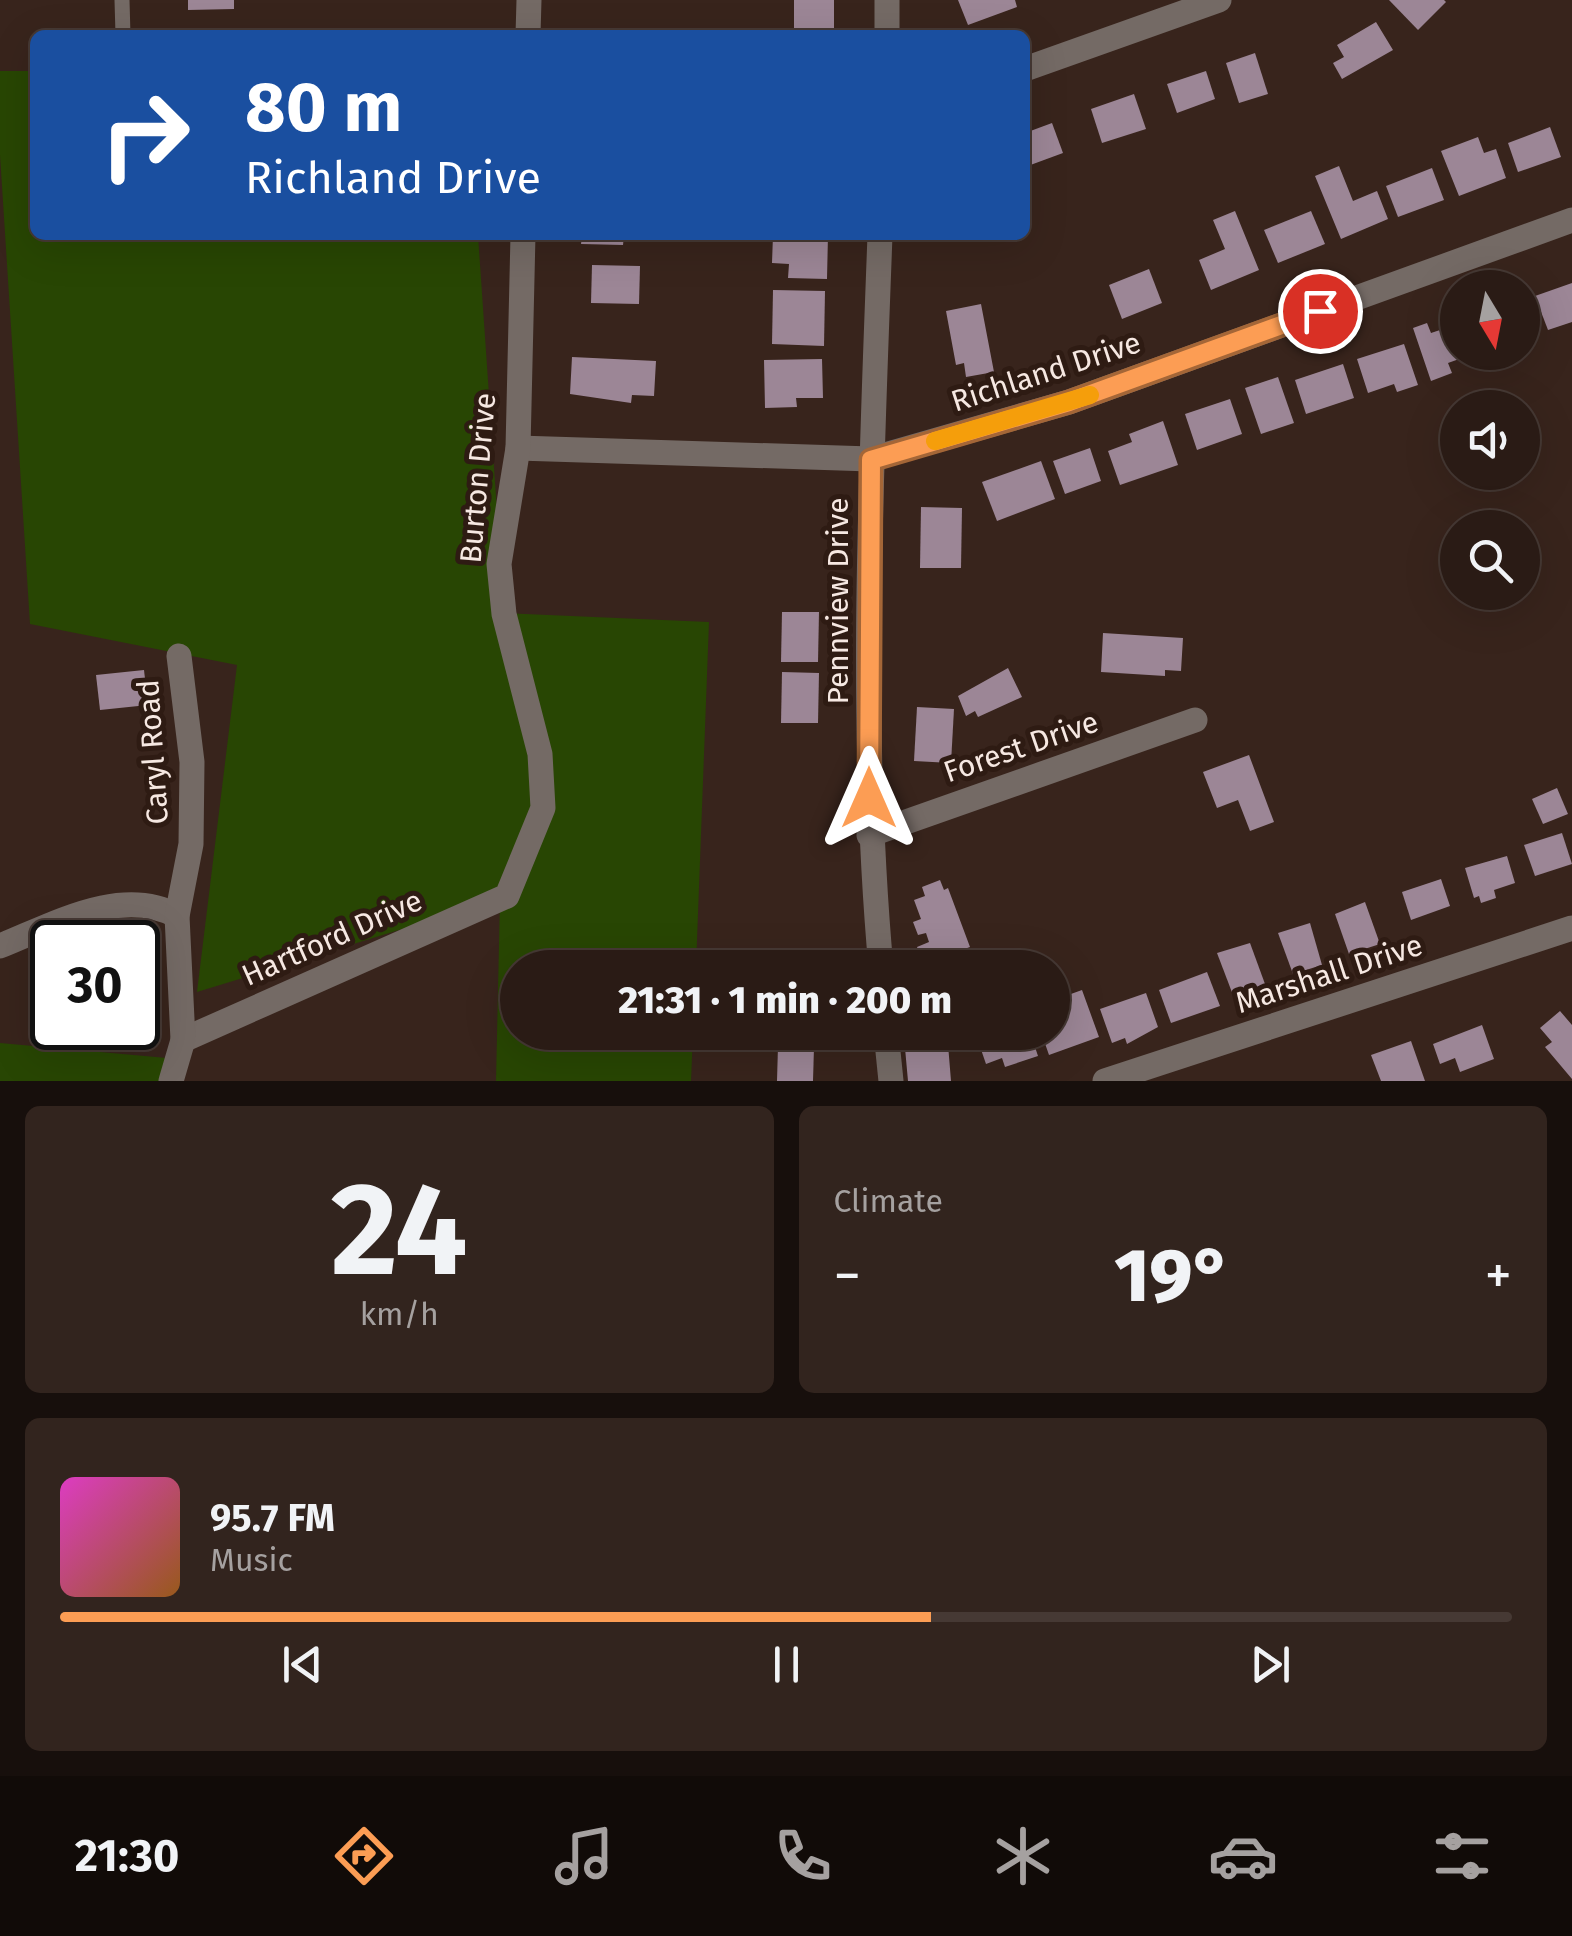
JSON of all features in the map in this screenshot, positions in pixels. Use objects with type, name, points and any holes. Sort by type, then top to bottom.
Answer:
[{"type":"street","points":[[528,0],[528,30]]},
{"type":"street","points":[[887,30],[888,0]]},
{"type":"street","points":[[1030,67],[1219,0]]},
{"type":"street","name":"Richland Drive","points":[[518,448],[871,460],[1069,402],[1572,220]]},
{"type":"street","name":"Burton Drive","points":[[507,896],[543,808],[540,754],[504,614],[499,564],[518,448],[523,240]]},
{"type":"street","name":"Pennview Drive","points":[[879,950],[869,835],[871,460],[880,240]]},
{"type":"street","name":"Caryl Road","points":[[171,1081],[183,1040],[177,916],[191,844],[192,762],[179,656]]},
{"type":"street","name":"Forest Drive","points":[[869,835],[1195,720]]},
{"type":"street","name":"Hartford Drive","points":[[183,1040],[507,896]]},
{"type":"street","points":[[0,946],[102,906],[159,906],[177,916]]},
{"type":"street","name":"Marshall Drive","points":[[1105,1081],[1572,928]]},
{"type":"street","points":[[888,1050],[891,1081]]},
{"type":"lane","points":[[122,0],[124,30]]},
{"type":"green space","points":[[0,71],[30,71],[30,240],[478,240],[504,613],[709,622],[697,950],[500,950],[500,1050],[692,1050],[691,1081],[496,1081],[500,899],[197,992],[237,665],[30,624],[0,155]]},
{"type":"green space","points":[[0,1043],[30,1046],[30,1050],[178,1059],[180,1081],[0,1081]]},
{"type":"building","points":[[188,0],[234,0],[234,9],[188,10]]},
{"type":"building","points":[[794,0],[834,0],[834,29],[794,28]]},
{"type":"building","points":[[958,0],[1015,0],[1017,7],[968,25]]},
{"type":"building","points":[[1389,0],[1444,0],[1446,2],[1418,30]]},
{"type":"building","points":[[1376,22],[1393,50],[1342,79],[1333,63],[1344,57],[1337,45]]},
{"type":"building","points":[[1255,53],[1268,94],[1239,103],[1226,63]]},
{"type":"building","points":[[1206,71],[1215,99],[1177,113],[1167,84]]},
{"type":"building","points":[[1134,94],[1146,129],[1102,143],[1091,109]]},
{"type":"building","points":[[1052,123],[1063,153],[1030,165],[1030,131]]},
{"type":"building","points":[[1550,127],[1561,157],[1518,172],[1508,143]]},
{"type":"building","points":[[1478,137],[1484,153],[1496,149],[1506,178],[1459,196],[1441,151]]},
{"type":"building","points":[[1339,166],[1353,201],[1377,191],[1388,219],[1341,239],[1315,176]]},
{"type":"building","points":[[1432,168],[1444,200],[1398,217],[1386,186]]},
{"type":"building","points":[[1235,211],[1259,270],[1211,290],[1199,260],[1225,249],[1213,220]]},
{"type":"building","points":[[1311,211],[1325,244],[1278,263],[1264,230]]},
{"type":"building","points":[[581,240],[624,240],[623,245],[581,244]]},
{"type":"building","points":[[773,240],[828,240],[827,279],[788,278],[789,264],[772,263]]},
{"type":"building","points":[[592,265],[640,266],[639,304],[591,303]]},
{"type":"building","points":[[1149,269],[1162,303],[1122,319],[1109,285]]},
{"type":"building","points":[[1572,283],[1572,322],[1548,330],[1540,309],[1540,294]]},
{"type":"building","points":[[773,290],[825,291],[824,346],[772,344]]},
{"type":"building","points":[[981,304],[994,372],[966,377],[964,363],[956,365],[946,311]]},
{"type":"building","points":[[1427,323],[1431,333],[1440,330],[1440,370],[1452,373],[1431,381],[1413,328]]},
{"type":"building","points":[[1404,344],[1418,385],[1397,392],[1394,384],[1368,393],[1357,359]]},
{"type":"building","points":[[572,357],[656,361],[654,396],[632,395],[631,403],[570,394]]},
{"type":"building","points":[[822,359],[823,398],[796,398],[797,407],[765,408],[764,360]]},
{"type":"building","points":[[1343,364],[1354,398],[1306,414],[1295,380]]},
{"type":"building","points":[[1278,377],[1294,423],[1261,434],[1245,388]]},
{"type":"building","points":[[1230,399],[1242,434],[1197,450],[1185,414]]},
{"type":"building","points":[[1163,421],[1178,465],[1120,485],[1108,451],[1132,442],[1129,434]]},
{"type":"building","points":[[1090,448],[1101,481],[1065,494],[1053,461]]},
{"type":"building","points":[[1041,461],[1055,499],[997,521],[982,482]]},
{"type":"building","points":[[921,507],[962,508],[961,568],[920,568]]},
{"type":"building","points":[[782,612],[819,612],[818,662],[781,662]]},
{"type":"building","points":[[1103,633],[1183,638],[1181,671],[1165,670],[1165,676],[1101,672]]},
{"type":"building","points":[[1008,668],[1022,697],[978,717],[975,711],[966,716],[958,696]]},
{"type":"building","points":[[144,670],[148,705],[100,710],[96,675]]},
{"type":"building","points":[[782,672],[819,673],[818,723],[781,723]]},
{"type":"building","points":[[917,707],[954,709],[951,763],[914,761]]},
{"type":"building","points":[[1249,755],[1274,822],[1250,831],[1238,800],[1217,808],[1203,772]]},
{"type":"building","points":[[1557,788],[1568,814],[1543,824],[1532,799]]},
{"type":"building","points":[[1562,833],[1572,864],[1535,876],[1524,845]]},
{"type":"building","points":[[1507,856],[1515,883],[1494,890],[1496,898],[1481,903],[1479,896],[1474,898],[1465,868]]},
{"type":"building","points":[[1441,879],[1450,906],[1411,920],[1402,892]]},
{"type":"building","points":[[940,880],[944,890],[948,888],[970,947],[918,950],[917,947],[929,942],[926,933],[918,935],[913,922],[921,919],[914,900],[925,896],[922,887]]},
{"type":"building","points":[[1365,902],[1380,944],[1349,954],[1335,914]]},
{"type":"building","points":[[1310,923],[1322,965],[1293,974],[1278,933]]},
{"type":"building","points":[[1250,943],[1265,984],[1233,995],[1217,953]]},
{"type":"building","points":[[1207,972],[1220,1006],[1171,1023],[1159,990]]},
{"type":"building","points":[[1082,990],[1099,1037],[1070,1047],[1070,994]]},
{"type":"building","points":[[1146,993],[1158,1027],[1127,1044],[1125,1038],[1112,1043],[1100,1009]]},
{"type":"building","points":[[1560,1011],[1572,1025],[1572,1079],[1545,1047],[1552,1042],[1540,1028]]},
{"type":"building","points":[[1482,1025],[1494,1059],[1460,1072],[1455,1058],[1440,1064],[1433,1044]]},
{"type":"building","points":[[1411,1041],[1425,1081],[1381,1081],[1371,1055]]},
{"type":"building","points":[[778,1050],[814,1050],[813,1081],[777,1081]]},
{"type":"building","points":[[905,1050],[948,1050],[951,1081],[908,1081]]},
{"type":"building","points":[[981,1050],[1036,1050],[1038,1056],[1005,1067],[1002,1058],[986,1064]]},
{"type":"slow traffic","points":[[935,441],[1090,395]]},
{"type":"route","points":[[869,798],[871,460],[1069,402],[1320,311]]}]
